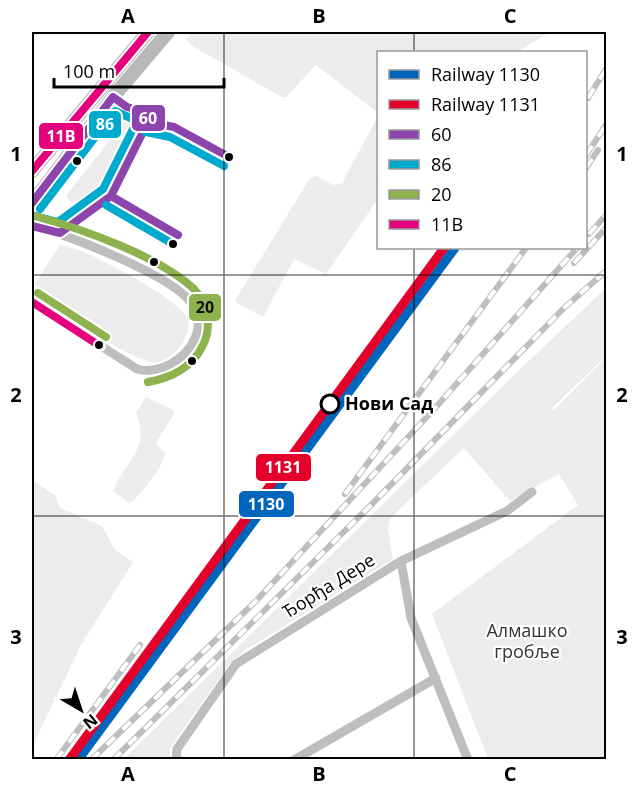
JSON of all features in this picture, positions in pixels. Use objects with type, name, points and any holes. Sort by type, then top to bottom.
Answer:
[{"type":"main road","points":[[32,171],[148,32]]},
{"type":"main road","points":[[32,203],[168,32]]},
{"type":"street","points":[[32,226],[60,233],[97,249],[176,289],[193,305],[198,328],[194,342],[176,362],[158,370],[146,372],[137,369],[32,302]]},
{"type":"street","name":"Ђорђа Дере","points":[[176,759],[177,748],[236,664],[401,561],[507,512],[532,492]]},
{"type":"street","points":[[401,561],[411,618],[468,759]]},
{"type":"street","points":[[294,759],[435,678]]},
{"type":"green space","points":[[193,32],[550,32],[519,51],[377,51],[377,112],[316,65],[286,97],[282,97],[192,46],[186,39]]},
{"type":"green space","points":[[377,118],[377,200],[326,274],[294,259],[263,317],[237,303],[236,299],[310,178],[316,176],[333,185],[342,183]]},
{"type":"green space","points":[[128,120],[131,130],[130,143],[125,156],[108,184],[78,211],[66,196],[124,122]]},
{"type":"green space","points":[[60,245],[88,254],[128,274],[180,309],[187,318],[189,327],[182,344],[176,351],[156,363],[143,360],[94,333],[37,291],[35,283]]},
{"type":"green space","name":"Алмашко гробље","points":[[606,288],[606,356],[552,408],[554,410],[606,358],[606,759],[488,759],[432,614],[578,505],[559,474],[510,501],[464,448],[390,518],[388,529],[393,559],[247,649],[232,661],[169,749],[171,759],[123,760],[515,374]]},
{"type":"green space","points":[[146,397],[173,410],[174,414],[156,443],[165,453],[161,464],[145,488],[129,503],[113,491],[135,455],[140,437],[140,426],[136,413]]},
{"type":"green space","points":[[32,480],[55,495],[60,508],[102,526],[115,550],[133,562],[81,645],[32,747]]},
{"type":"railway","points":[[588,98],[606,69]]},
{"type":"railway","points":[[587,154],[606,125]]},
{"type":"railway","points":[[587,166],[598,150]]},
{"type":"railway","points":[[589,234],[606,215]]},
{"type":"railway","points":[[587,249],[606,228]]},
{"type":"railway","points":[[345,494],[525,249]]},
{"type":"railway","points":[[91,760],[256,601],[436,407],[576,249]]},
{"type":"railway","points":[[574,263],[587,249]]},
{"type":"railway","points":[[113,760],[373,503],[564,308],[606,271]]},
{"type":"railway","points":[[56,760],[140,645]]},
{"type":"rail line","name":"1131","points":[[69,760],[443,249]]},
{"type":"rail line","name":"1130","points":[[78,760],[454,249]]},
{"type":"transit line","name":"11B","points":[[32,171],[148,32]]},
{"type":"transit line","name":"60","points":[[32,203],[113,97],[127,107],[149,113],[148,122],[111,196],[60,233],[32,226]]},
{"type":"transit line","name":"86","points":[[35,216],[58,222],[103,189],[137,121],[115,111],[40,209]]},
{"type":"transit line","name":"60","points":[[148,122],[174,127],[229,157]]},
{"type":"transit line","name":"86","points":[[146,132],[170,137],[224,166]]},
{"type":"transit line","name":"60","points":[[111,196],[178,235]]},
{"type":"transit line","name":"86","points":[[106,205],[173,244]]},
{"type":"transit line","name":"20","points":[[35,216],[97,236],[141,255],[179,277],[199,295],[203,301],[208,324],[206,338],[199,353],[173,374],[148,382]]},
{"type":"transit line","name":"20","points":[[38,293],[106,337]]},
{"type":"transit line","name":"11B","points":[[32,302],[100,346]]},
{"type":"place","name":"Нови Сад","points":[[330,404]]}]
